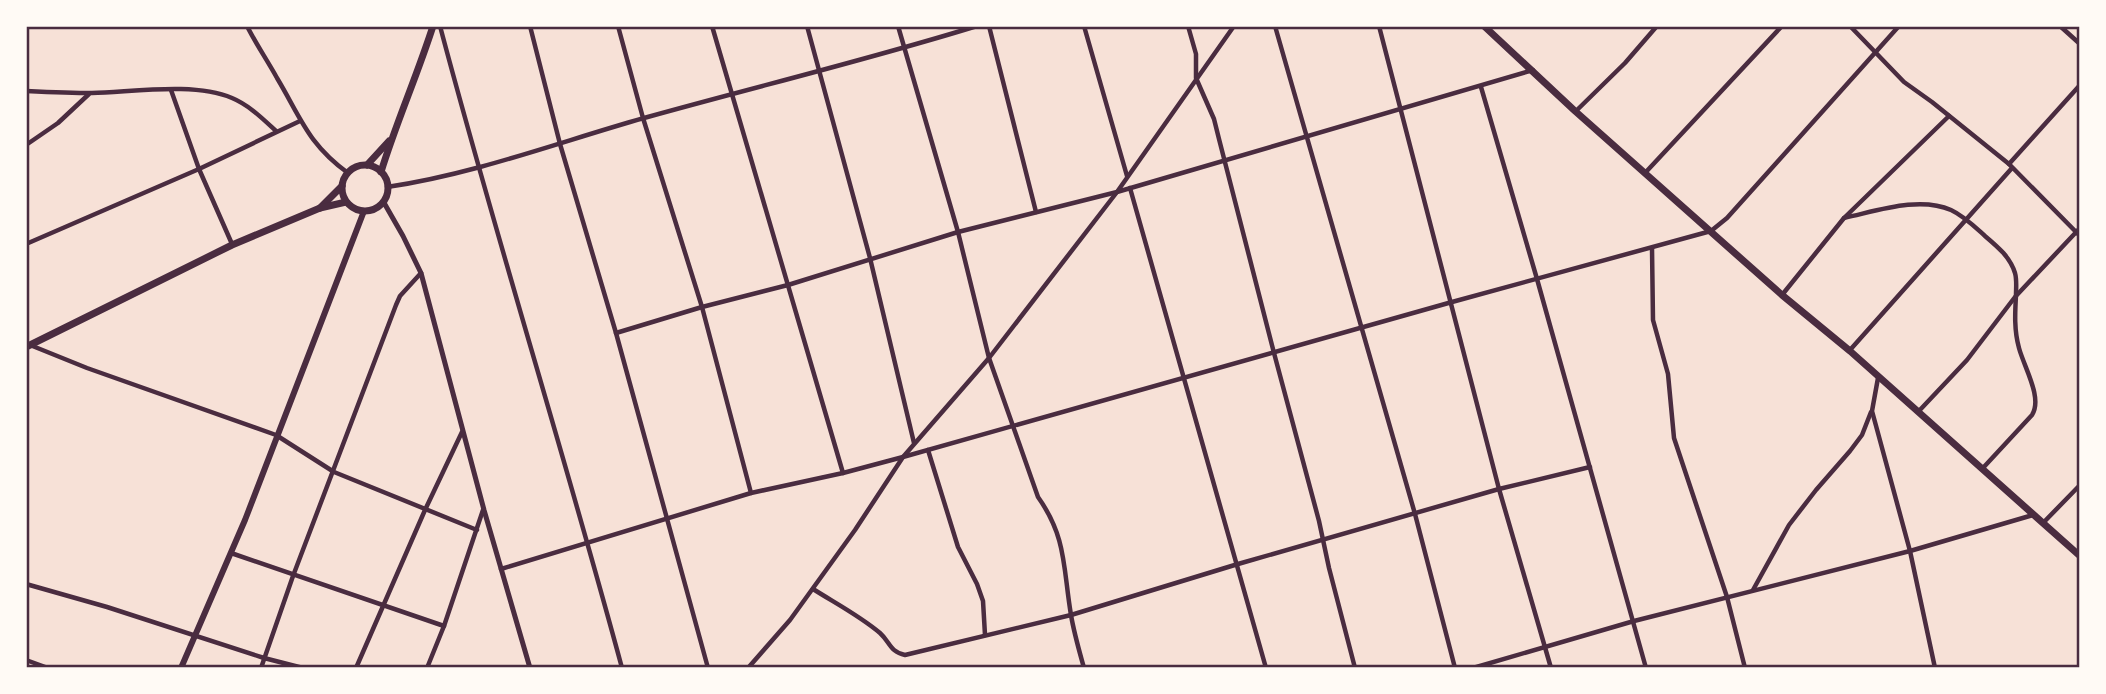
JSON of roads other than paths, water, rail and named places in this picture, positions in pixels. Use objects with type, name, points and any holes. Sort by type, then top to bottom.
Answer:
[{"type":"highway","points":[[381,172],[433,26]]},
{"type":"highway","points":[[1484,26],[1782,295],[1850,351],[2080,556]]},
{"type":"highway","points":[[367,165],[392,137]]},
{"type":"highway","points":[[320,208],[342,186],[348,173],[360,166],[375,167],[381,172],[387,187],[378,207],[364,211],[346,202],[342,186]]},
{"type":"highway","points":[[28,346],[232,245],[320,208],[346,202]]},
{"type":"main road","points":[[181,668],[231,553],[364,211]]},
{"type":"street","points":[[247,26],[318,148],[348,173]]},
{"type":"street","points":[[440,26],[477,167],[622,668]]},
{"type":"street","points":[[530,26],[560,144],[708,668]]},
{"type":"street","points":[[618,26],[643,118],[702,307],[751,493]]},
{"type":"street","points":[[712,26],[843,473]]},
{"type":"street","points":[[807,26],[870,258],[914,444]]},
{"type":"street","points":[[898,26],[958,232],[989,358],[1038,496],[1050,513],[1057,530],[1066,571],[1071,615],[1084,668]]},
{"type":"street","points":[[387,187],[477,167],[643,118],[820,72],[977,26]]},
{"type":"street","points":[[989,26],[1036,212]]},
{"type":"street","points":[[1084,26],[1127,176]]},
{"type":"street","points":[[1188,26],[1196,54],[1196,78],[1214,119],[1320,521],[1355,668]]},
{"type":"street","points":[[748,668],[813,589],[903,457],[989,358],[1117,192],[1234,26]]},
{"type":"street","points":[[1275,26],[1415,514],[1455,668]]},
{"type":"street","points":[[1379,26],[1499,489],[1551,668]]},
{"type":"street","points":[[1576,111],[1625,63],[1657,26]]},
{"type":"street","points":[[1645,173],[1782,26]]},
{"type":"street","points":[[1850,26],[1904,82],[1923,94],[2010,166],[2079,232],[2015,297],[1967,359],[1917,413]]},
{"type":"street","points":[[501,569],[751,493],[903,457],[1711,231],[1727,218],[1899,26]]},
{"type":"street","points":[[2060,26],[2080,44]]},
{"type":"street","points":[[615,333],[789,285],[958,232],[1117,192],[1533,70]]},
{"type":"street","points":[[1850,351],[2080,85]]},
{"type":"street","points":[[1481,87],[1646,668]]},
{"type":"street","points":[[171,90],[199,169],[232,245]]},
{"type":"street","points":[[26,91],[210,92],[234,99],[260,116],[276,131]]},
{"type":"street","points":[[26,145],[58,123],[90,93]]},
{"type":"street","points":[[1782,295],[1844,218],[1949,116]]},
{"type":"street","points":[[26,244],[199,169],[300,121]]},
{"type":"street","points":[[1130,188],[1266,668]]},
{"type":"street","points":[[383,201],[421,273],[462,432],[530,668]]},
{"type":"street","points":[[1844,218],[1916,205],[1936,206],[1951,210],[1966,219],[2008,257],[2016,275],[2015,331],[2036,396],[2036,405],[2032,415],[1982,469]]},
{"type":"street","points":[[1652,248],[1653,320],[1668,374],[1674,438],[1727,597],[1745,668]]},
{"type":"street","points":[[261,668],[293,576],[400,296],[421,273]]},
{"type":"street","points":[[28,346],[276,435],[334,472],[477,530]]},
{"type":"street","points":[[1752,591],[1789,525],[1862,435],[1872,411],[1878,378]]},
{"type":"street","points":[[1872,411],[1910,551],[1935,668]]},
{"type":"street","points":[[356,668],[462,432]]},
{"type":"street","points":[[928,450],[958,547],[983,601],[985,635]]},
{"type":"street","points":[[813,589],[880,634],[891,649],[905,655],[1071,615],[1499,489],[1590,467]]},
{"type":"street","points":[[2043,523],[2080,485]]},
{"type":"street","points":[[427,668],[484,510]]},
{"type":"street","points":[[1473,668],[1634,621],[1910,551],[2034,515]]},
{"type":"street","points":[[231,553],[444,626]]},
{"type":"street","points":[[26,584],[303,668]]},
{"type":"street","points":[[26,660],[48,668]]},
{"type":"street","points":[[1997,668],[2018,668]]}]
